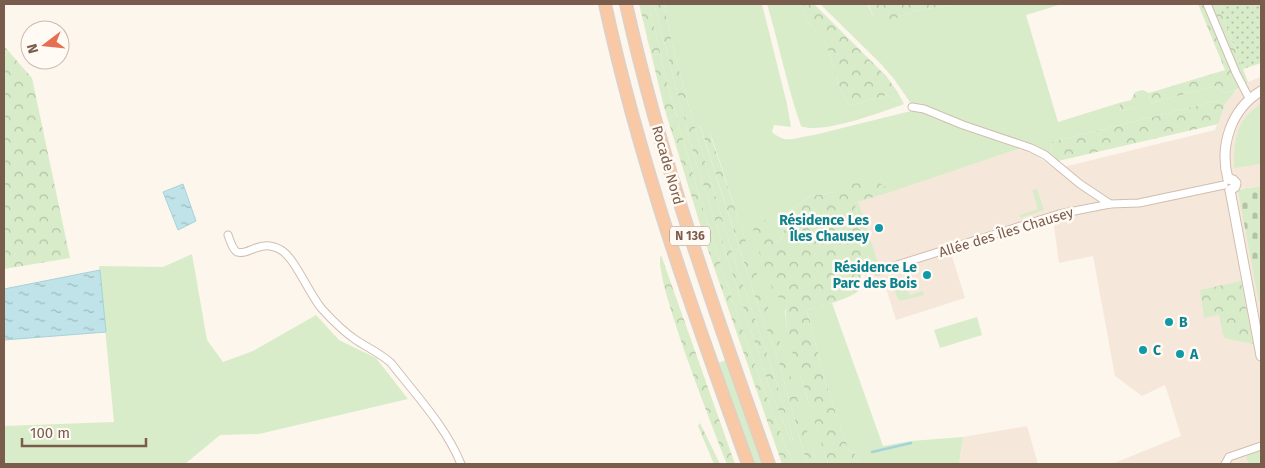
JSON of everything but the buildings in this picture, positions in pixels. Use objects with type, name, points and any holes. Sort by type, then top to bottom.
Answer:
[{"type":"highway","name":"Rocade Nord","points":[[605,4],[633,116],[660,209],[688,295],[748,464]]},
{"type":"highway","name":"Rocade Nord","points":[[626,4],[652,111],[682,211],[721,330],[769,464]]},
{"type":"street","points":[[1207,4],[1236,73],[1250,100]]},
{"type":"street","points":[[1261,91],[1250,100],[1234,119],[1226,137],[1225,150],[1228,185],[1261,353]]},
{"type":"street","points":[[912,107],[924,109],[1036,150],[1045,155],[1080,184],[1110,204]]},
{"type":"street","name":"Allée des Îles Chausey","points":[[878,271],[1059,214],[1110,204],[1139,203],[1228,185]]},
{"type":"street","points":[[228,235],[233,248],[238,252],[245,252],[262,245],[273,246],[290,257],[305,285],[322,308],[356,341],[381,354],[391,363],[444,431],[456,451],[461,464]]},
{"type":"street","points":[[1225,464],[1229,457],[1261,446]]},
{"type":"shaded area","points":[[1261,77],[1261,186],[1240,189],[1252,266],[1261,264],[1261,464],[1112,464],[1181,436],[1165,385],[1142,396],[1115,376],[1093,256],[1059,263],[1054,227],[1058,219],[951,253],[965,298],[896,320],[885,285],[871,289],[868,285],[864,273],[868,272],[867,266],[871,265],[855,203],[1018,149],[1034,154],[1055,169],[1215,130],[1225,104],[1232,94],[1248,82]]},
{"type":"shaded area","points":[[1027,426],[1038,464],[959,464],[963,437]]},
{"type":"green space","points":[[639,4],[649,4],[670,94],[714,243],[743,332],[793,464],[782,464],[707,247],[664,107]]},
{"type":"green space","points":[[649,4],[654,4],[695,159],[769,386],[791,442],[793,441],[789,423],[735,262],[691,114],[673,48],[664,4],[762,4],[791,127],[774,125],[772,132],[782,138],[792,139],[814,135],[915,110],[1020,146],[1018,149],[890,192],[888,189],[842,185],[834,192],[811,196],[787,212],[784,233],[776,244],[788,300],[785,312],[787,328],[828,464],[817,464],[713,141],[705,122],[700,126],[758,306],[778,359],[807,464],[793,464],[743,332],[700,198],[670,94]]},
{"type":"green space","points":[[654,4],[664,4],[673,48],[691,114],[735,262],[768,356],[793,442],[791,442],[769,386],[695,159]]},
{"type":"green space","points":[[767,4],[803,4],[805,18],[826,43],[838,84],[849,106],[887,95],[904,104],[867,117],[836,125],[810,128],[801,126],[791,96]]},
{"type":"green space","points":[[803,4],[814,4],[887,77],[904,104],[887,95],[849,106],[838,84],[826,43],[805,18]]},
{"type":"green space","points":[[820,4],[867,4],[874,17],[894,19],[914,11],[958,4],[1062,4],[1026,15],[1058,122],[1119,103],[1121,111],[1140,105],[1138,95],[1135,92],[1143,90],[1149,93],[1150,103],[1216,86],[1224,93],[1236,90],[1225,104],[1216,101],[1052,142],[1051,153],[1058,161],[1031,144],[912,105],[881,64]]},
{"type":"green space","points":[[868,4],[958,4],[914,11],[894,19],[881,21],[874,17]]},
{"type":"green space","points":[[1198,4],[1218,4],[1248,82],[1236,90],[1224,93],[1216,86],[1150,103],[1149,93],[1225,70]]},
{"type":"green space","points":[[1218,4],[1261,4],[1261,63],[1243,69]]},
{"type":"green space","points":[[4,46],[20,64],[20,70],[25,70],[32,78],[70,258],[4,269]]},
{"type":"green space","points":[[1135,92],[1141,105],[1121,111],[1119,103],[1131,100]]},
{"type":"green space","points":[[1216,101],[1225,104],[1218,124],[1058,161],[1051,153],[1052,142]]},
{"type":"green space","points":[[1261,104],[1261,164],[1234,168],[1236,140],[1241,124],[1252,110]]},
{"type":"green space","points":[[706,122],[785,358],[817,464],[807,464],[778,359],[758,306],[700,125]]},
{"type":"green space","points":[[877,181],[890,192],[855,203],[860,230],[871,265],[867,266],[868,272],[861,275],[859,290],[843,299],[807,310],[825,381],[849,451],[854,452],[859,464],[828,464],[788,334],[786,323],[787,300],[775,296],[754,238],[753,222],[765,220],[776,244],[784,233],[787,212],[811,196],[834,192],[841,185]]},
{"type":"green space","points":[[1261,186],[1261,264],[1252,266],[1238,190]]},
{"type":"green space","points":[[1037,189],[1044,210],[1020,218],[1020,215],[1038,209],[1032,190]]},
{"type":"green space","points":[[858,202],[878,263],[871,265],[860,230],[855,203]]},
{"type":"green space","points":[[192,254],[207,340],[223,362],[253,351],[316,315],[339,340],[376,358],[408,399],[259,434],[220,435],[185,464],[4,464],[4,426],[114,422],[99,266],[163,267]]},
{"type":"green space","points":[[661,255],[735,464],[727,464],[686,355],[666,291],[661,268]]},
{"type":"green space","points":[[1261,264],[1261,300],[1259,303],[1252,266]]},
{"type":"green space","points":[[1241,281],[1253,344],[1224,338],[1219,315],[1204,318],[1200,290]]},
{"type":"green space","points":[[898,287],[908,290],[910,295],[923,291],[924,295],[900,301],[894,289]]},
{"type":"green space","points":[[832,303],[883,446],[911,441],[963,437],[959,464],[859,464],[854,452],[849,451],[825,381],[807,310]]},
{"type":"green space","points":[[977,317],[982,335],[940,348],[934,330]]},
{"type":"green space","points":[[726,360],[763,464],[754,464],[718,363]]},
{"type":"green space","points":[[700,423],[720,464],[714,464],[698,426]]},
{"type":"green space","points":[[1261,450],[1261,464],[1248,464],[1246,455]]},
{"type":"water","points":[[183,184],[196,221],[178,230],[163,192]]},
{"type":"water","points":[[100,270],[106,332],[4,340],[4,289]]},
{"type":"waterway","points":[[872,452],[911,443]]},
{"type":"place","name":"Résidence Les Îles Chausey","points":[[879,228]]},
{"type":"place","name":"Résidence Le Parc des Bois","points":[[927,275]]},
{"type":"place","name":"B","points":[[1169,322]]},
{"type":"place","name":"C","points":[[1143,350]]},
{"type":"place","name":"A","points":[[1180,354]]}]
